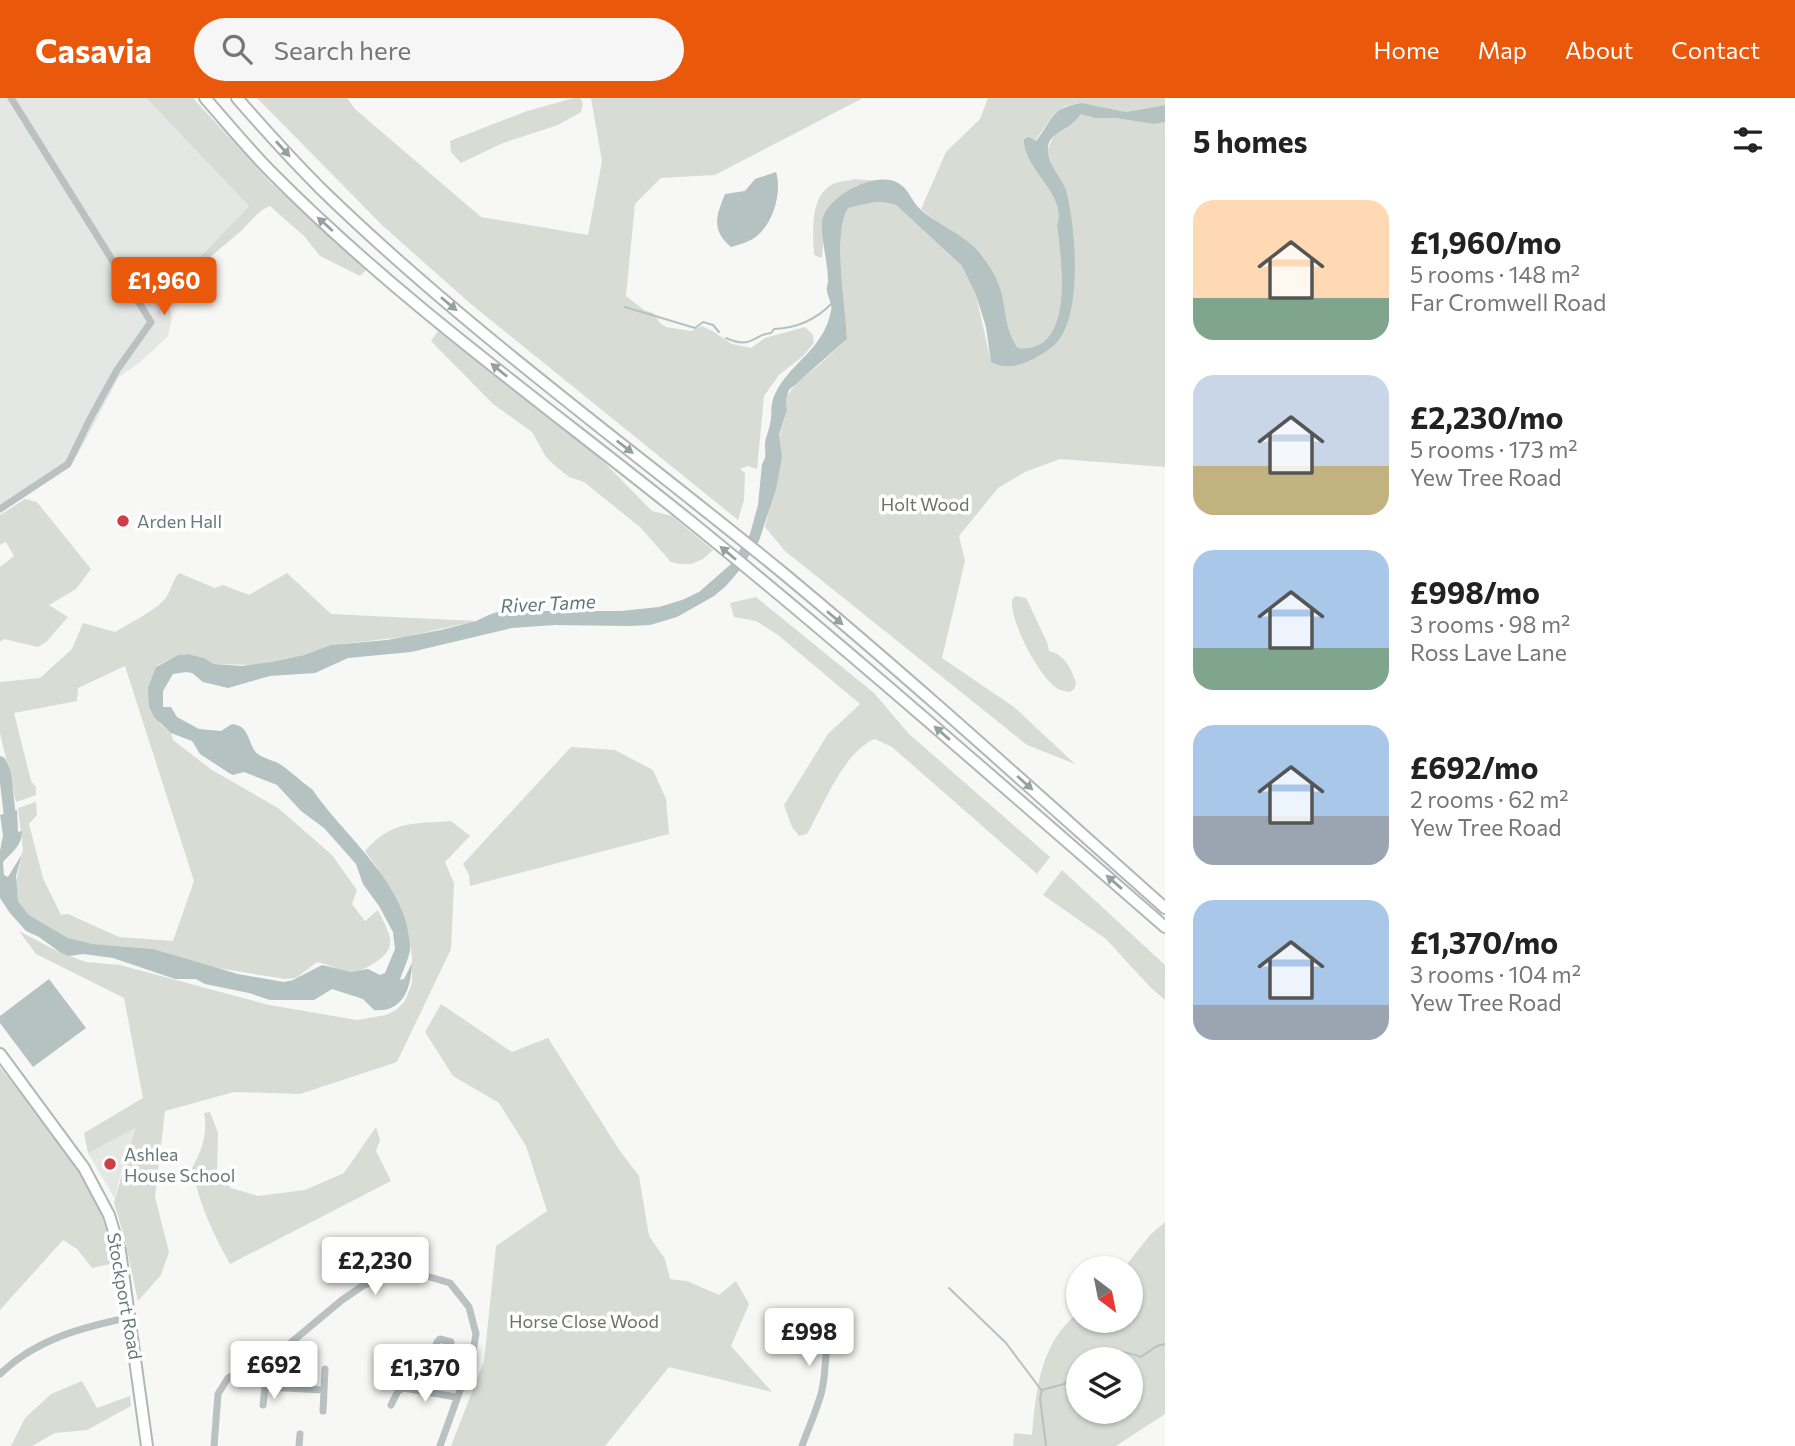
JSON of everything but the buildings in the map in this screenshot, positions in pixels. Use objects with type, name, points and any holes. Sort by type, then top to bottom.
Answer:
[{"type":"highway","points":[[205,98],[271,172],[409,298],[772,589],[1165,927]]},
{"type":"highway","points":[[237,98],[321,188],[424,282],[565,400],[783,573],[911,682],[1165,908]]},
{"type":"highway","name":"Stockport Road","points":[[0,1054],[76,1156],[106,1208],[120,1251],[147,1446]]},
{"type":"street","points":[[0,509],[68,464],[117,370],[151,322],[11,98]]},
{"type":"street","points":[[214,1446],[218,1394],[228,1378],[288,1345],[342,1300],[365,1285],[389,1278],[423,1275],[450,1283],[469,1307],[476,1334],[472,1357],[440,1446]]},
{"type":"street","points":[[802,1446],[822,1392],[823,1366],[829,1337],[839,1323],[850,1316]]},
{"type":"street","points":[[0,1374],[31,1351],[65,1333],[131,1317]]},
{"type":"street","points":[[424,1390],[437,1342],[440,1339],[451,1342]]},
{"type":"street","points":[[254,1364],[265,1387],[263,1405]]},
{"type":"street","points":[[323,1411],[325,1369]]},
{"type":"street","points":[[265,1387],[324,1390]]},
{"type":"street","points":[[391,1405],[398,1391],[403,1388],[456,1397]]},
{"type":"street","points":[[299,1446],[300,1434]]},
{"type":"shaded area","points":[[0,98],[146,98],[249,206],[164,294],[172,317],[168,336],[119,377],[77,456],[0,506]]},
{"type":"shaded area","points":[[1082,103],[1126,112],[1165,105],[1165,122],[1154,124],[1094,118],[1081,114],[1050,141],[1049,157],[1066,190],[1072,222],[1075,266],[1073,300],[1065,330],[1058,341],[1027,362],[1009,366],[991,362],[986,327],[976,295],[962,266],[896,205],[878,202],[848,208],[843,219],[840,252],[847,339],[789,390],[787,410],[779,435],[782,457],[776,489],[759,541],[738,572],[714,596],[677,617],[650,625],[512,628],[411,652],[348,658],[315,673],[270,676],[228,688],[203,682],[192,673],[173,674],[163,691],[163,707],[171,707],[177,717],[199,729],[221,731],[232,724],[241,727],[256,752],[278,763],[312,789],[386,880],[406,922],[410,945],[400,980],[404,979],[412,963],[410,981],[399,1003],[384,1010],[374,1010],[363,999],[332,989],[314,1000],[270,1000],[205,984],[196,979],[175,979],[113,958],[83,954],[69,956],[26,931],[10,913],[0,898],[0,851],[3,835],[0,815],[17,810],[18,832],[22,831],[22,836],[16,848],[3,862],[4,875],[8,877],[22,854],[16,876],[18,901],[29,915],[68,938],[93,944],[153,949],[238,974],[284,982],[322,965],[351,972],[368,969],[380,975],[385,973],[395,949],[393,932],[363,884],[356,864],[324,828],[301,811],[277,785],[244,772],[233,775],[229,773],[200,754],[192,741],[171,733],[154,717],[149,706],[148,688],[156,667],[178,655],[188,654],[214,664],[242,666],[271,662],[304,655],[331,645],[387,640],[441,630],[517,606],[543,611],[621,611],[659,607],[699,592],[730,565],[750,534],[758,505],[773,399],[781,383],[814,346],[827,325],[831,306],[827,290],[828,274],[822,222],[832,204],[852,188],[865,183],[888,180],[901,185],[925,213],[978,251],[998,283],[1013,340],[1018,348],[1036,346],[1049,336],[1057,321],[1061,302],[1061,259],[1057,225],[1059,214],[1051,192],[1029,160],[1024,139],[1029,137],[1036,141],[1058,111]]},
{"type":"shaded area","points":[[776,172],[777,197],[764,229],[755,237],[731,247],[720,235],[717,222],[725,194],[745,191],[755,179]]},
{"type":"shaded area","points":[[49,979],[86,1028],[33,1067],[0,1023],[0,1016]]},
{"type":"shaded area","name":"Ashlea House School","points":[[135,1127],[118,1184],[115,1199],[88,1153]]},
{"type":"green space","points":[[146,98],[193,98],[270,182],[367,269],[360,276],[320,256],[305,237],[270,206],[176,282],[249,206]]},
{"type":"green space","points":[[257,98],[347,98],[355,109],[481,217],[588,235],[602,161],[591,98],[863,98],[715,175],[661,178],[635,204],[626,296],[644,310],[653,313],[660,323],[666,327],[691,331],[702,326],[732,344],[751,348],[765,338],[805,327],[813,335],[814,343],[803,356],[779,375],[764,396],[757,469],[748,466],[740,469],[745,473],[744,500],[738,520],[472,305],[383,226]]},
{"type":"green space","points":[[580,98],[583,103],[581,112],[558,125],[503,143],[461,163],[451,152],[450,141],[527,111]]},
{"type":"green space","points":[[988,98],[1165,98],[1165,105],[1126,112],[1082,103],[1065,106],[1054,114],[1035,141],[1024,139],[1029,160],[1051,192],[1059,214],[1057,225],[1061,259],[1061,302],[1057,321],[1049,336],[1036,346],[1018,348],[1010,333],[995,279],[921,209],[946,152],[980,119]]},
{"type":"green space","name":"Holt Wood","points":[[1081,114],[1094,118],[1154,124],[1165,122],[1165,467],[1060,459],[1025,472],[998,488],[959,536],[965,561],[942,658],[1014,707],[1075,764],[1027,745],[785,551],[765,527],[782,457],[778,441],[787,410],[786,398],[796,383],[847,339],[840,252],[843,219],[848,207],[878,202],[896,205],[962,266],[976,295],[991,362],[1057,342],[1073,294],[1074,237],[1066,191],[1047,151],[1054,135],[1073,123]]},
{"type":"green space","points":[[855,179],[877,181],[856,186],[823,244],[822,258],[814,255],[814,216],[820,197],[833,184]]},
{"type":"green space","points":[[438,331],[600,458],[652,511],[672,516],[713,550],[703,559],[691,564],[671,562],[640,527],[584,482],[569,477],[553,464],[532,432],[493,404],[431,341]]},
{"type":"green space","points":[[25,499],[37,502],[91,569],[76,589],[49,605],[68,617],[46,642],[38,647],[4,639],[0,642],[0,567],[14,556],[6,542],[0,545],[0,515]]},
{"type":"green space","points":[[179,573],[215,588],[223,585],[249,595],[287,573],[331,614],[476,621],[404,637],[331,645],[304,655],[255,665],[214,664],[188,654],[178,655],[156,666],[160,724],[171,733],[173,740],[212,770],[278,808],[332,855],[357,890],[352,904],[365,921],[378,910],[389,934],[390,947],[380,959],[366,968],[350,972],[317,962],[296,978],[285,979],[211,967],[153,949],[92,944],[68,938],[29,915],[18,901],[16,882],[23,849],[18,808],[36,802],[37,815],[29,824],[43,878],[61,915],[68,914],[119,937],[173,941],[194,881],[125,666],[78,688],[77,701],[14,713],[31,781],[36,787],[36,795],[16,802],[0,733],[0,682],[40,678],[72,649],[83,623],[115,632],[142,617],[165,599]]},
{"type":"green space","points":[[1015,596],[1026,598],[1049,651],[1059,655],[1070,668],[1076,683],[1070,692],[1058,689],[1050,683],[1027,648],[1013,610],[1012,600]]},
{"type":"green space","points":[[756,597],[874,693],[909,734],[1050,857],[1037,874],[892,747],[875,739],[864,745],[844,767],[807,834],[799,836],[792,827],[784,805],[828,734],[860,704],[778,635],[756,621],[734,617],[730,603]]},
{"type":"green space","points":[[571,747],[615,750],[653,770],[666,799],[669,834],[470,886],[469,875],[463,864]]},
{"type":"green space","points":[[451,821],[470,836],[445,862],[454,883],[451,949],[397,1062],[300,1094],[234,1092],[165,1111],[155,1197],[169,1252],[161,1275],[138,1301],[114,1203],[135,1128],[88,1153],[84,1133],[143,1098],[124,998],[36,954],[19,931],[61,953],[86,962],[120,965],[269,1005],[357,1020],[386,1015],[405,1001],[412,983],[412,957],[408,930],[378,869],[365,851],[394,829],[414,824]]},
{"type":"green space","points":[[1062,870],[1165,965],[1165,1000],[1106,939],[1043,895]]},
{"type":"green space","name":"Horse Close Wood","points":[[441,1004],[512,1052],[548,1038],[639,1176],[649,1236],[665,1259],[670,1279],[687,1281],[719,1295],[736,1281],[749,1304],[731,1346],[772,1392],[669,1367],[605,1446],[451,1446],[484,1361],[496,1246],[547,1211],[526,1146],[499,1103],[453,1076],[425,1032]]},
{"type":"green space","points":[[0,1067],[53,1134],[87,1186],[109,1239],[111,1264],[92,1268],[77,1249],[63,1240],[0,1310]]},
{"type":"green space","points":[[210,1112],[218,1133],[217,1172],[231,1188],[258,1196],[305,1190],[344,1173],[376,1127],[380,1140],[376,1151],[391,1181],[230,1264],[207,1217],[192,1168],[203,1142],[204,1113]]},
{"type":"green space","points":[[1165,1222],[1165,1414],[1116,1446],[1013,1446],[1014,1433],[1032,1435],[1042,1368],[1055,1338],[1066,1324],[1066,1334],[1143,1334],[1143,1256],[1133,1256],[1150,1235]]},
{"type":"green space","points":[[82,1381],[97,1408],[130,1396],[131,1406],[87,1430],[55,1433],[32,1446],[11,1446],[25,1418],[51,1394]]},
{"type":"waterway","points":[[726,338],[747,342],[771,333],[774,329],[806,322],[832,303]]},
{"type":"waterway","points":[[625,307],[695,328],[703,322],[713,325],[719,332]]},
{"type":"waterway","name":"River Tame","points":[[0,762],[5,773],[11,826]]},
{"type":"waterway","points":[[949,1288],[1006,1343],[1042,1391]]},
{"type":"waterway","points":[[1143,1356],[1165,1344]]},
{"type":"waterway","points":[[1046,1446],[1040,1398],[1042,1390],[1066,1383]]},
{"type":"place","name":"Arden Hall","points":[[123,521]]},
{"type":"place","name":"Ashlea House School","points":[[110,1164]]}]
